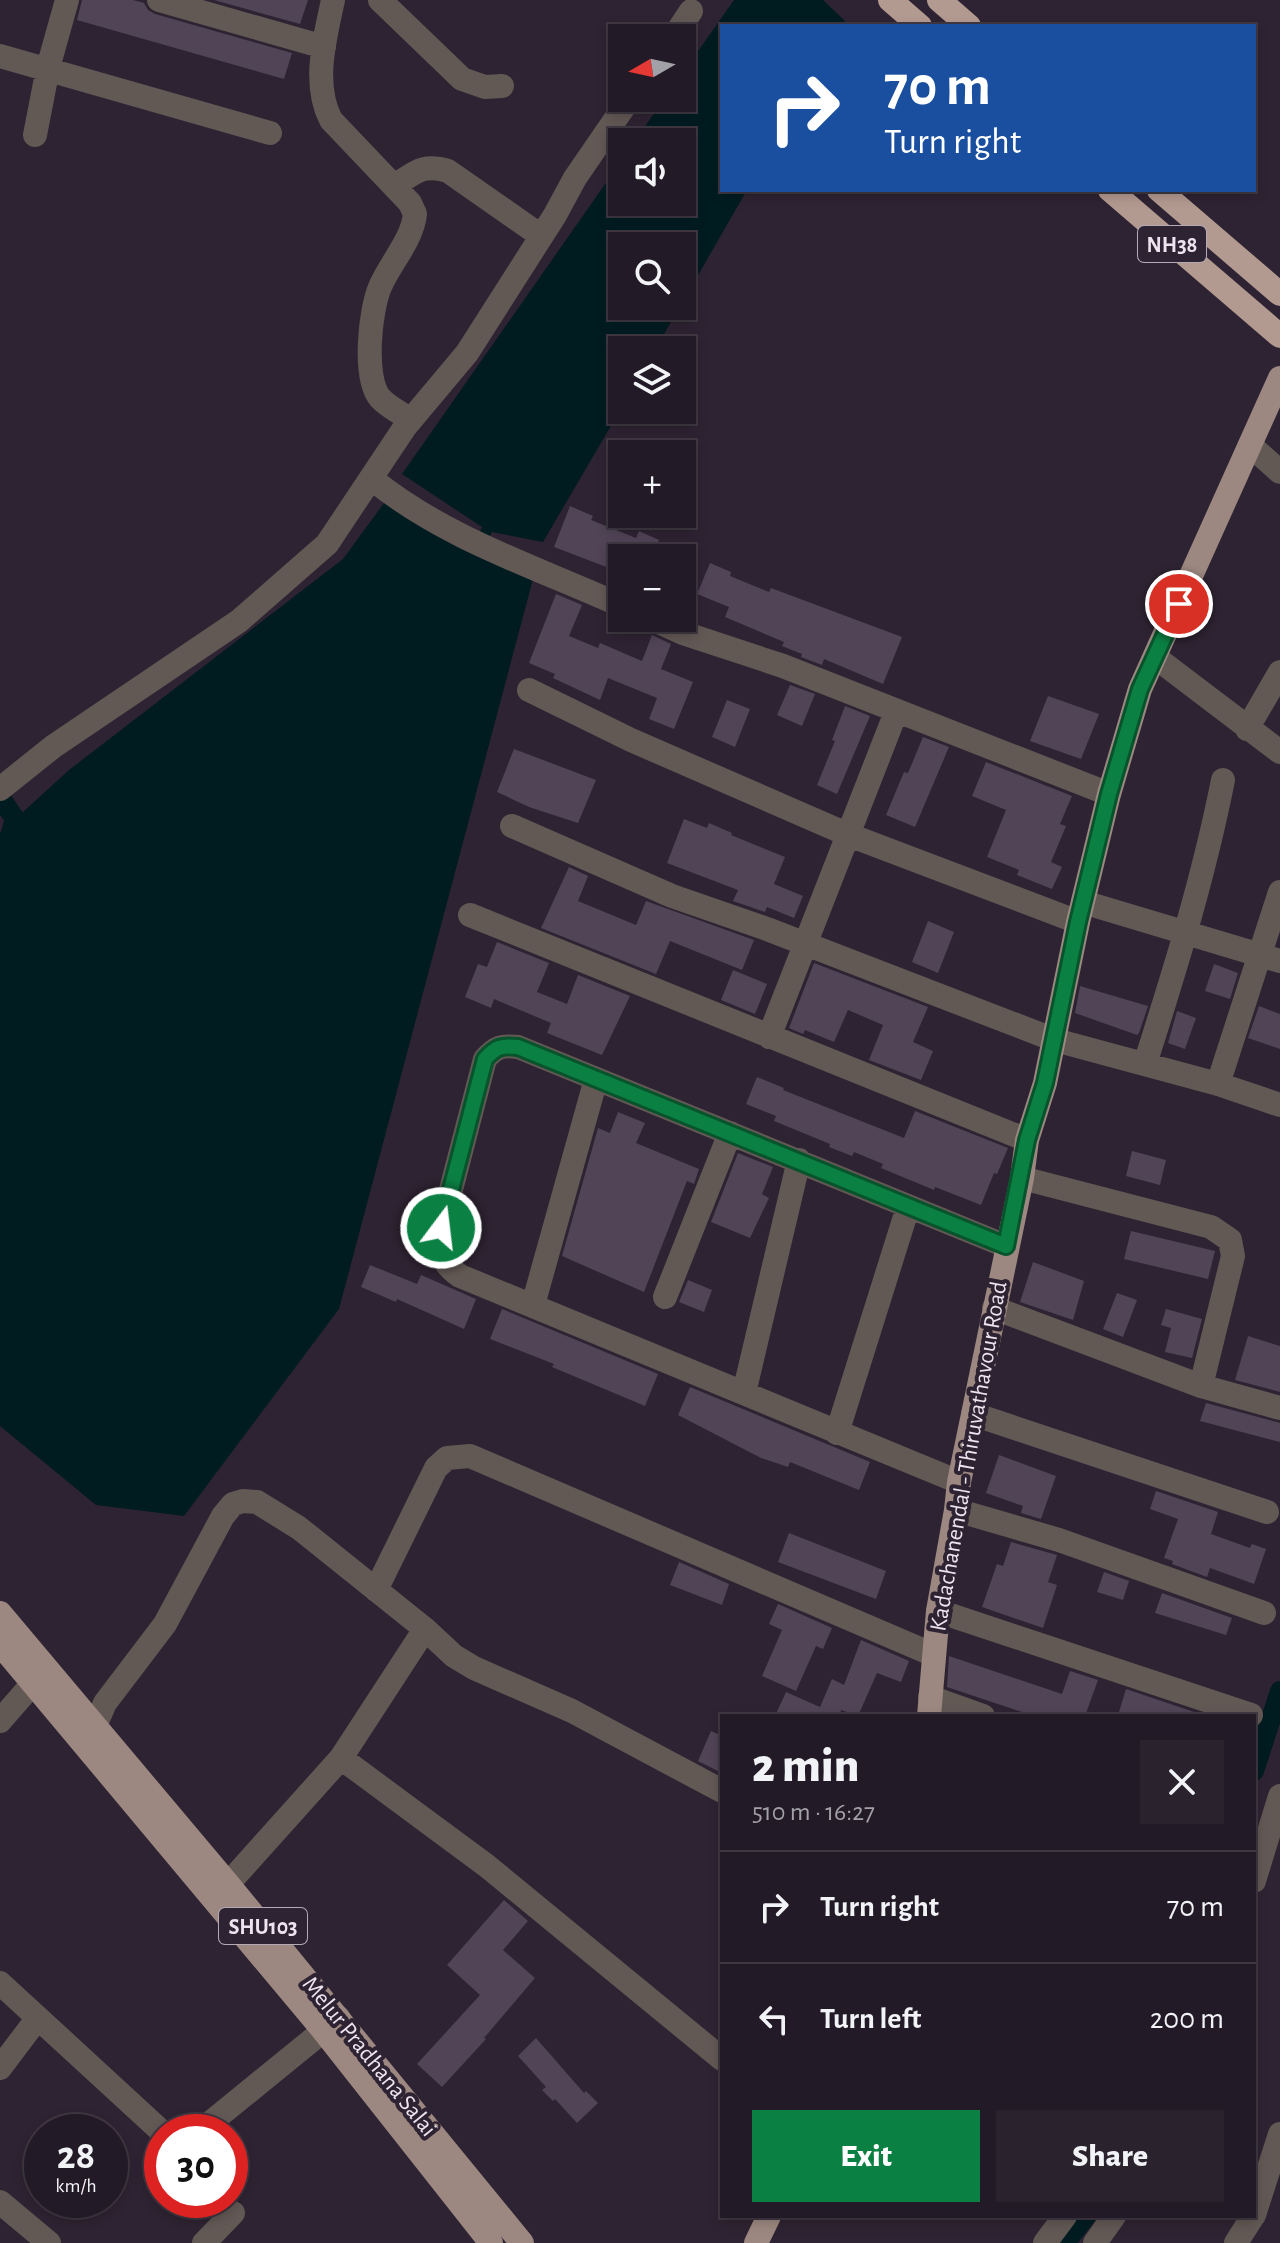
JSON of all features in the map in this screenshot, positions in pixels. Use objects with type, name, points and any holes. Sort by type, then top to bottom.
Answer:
[{"type":"highway","points":[[890,0],[918,24]]},
{"type":"highway","points":[[939,0],[967,24]]},
{"type":"highway","name":"NH38","points":[[1112,192],[1280,336]]},
{"type":"highway","name":"NH38","points":[[1161,192],[1280,294]]},
{"type":"main road","name":"Kadachanendal - Thiruvathavour Road","points":[[929,1706],[938,1611],[959,1482],[1022,1178],[1027,1140],[1045,1083],[1080,912],[1109,794],[1140,689],[1280,378]]},
{"type":"main road","name":"Melur Pradhana Salai","points":[[0,1613],[228,1884],[491,2243]]},
{"type":"main road","name":"Melur Pradhana Salai","points":[[0,1644],[522,2243]]},
{"type":"main road","points":[[756,2243],[768,2218]]},
{"type":"street","points":[[35,135],[48,68],[67,0]]},
{"type":"street","points":[[159,0],[324,47]]},
{"type":"street","points":[[333,0],[324,47],[323,103],[331,120],[410,203],[415,214],[414,224],[380,286],[371,313],[371,370],[375,389],[381,399],[411,420]]},
{"type":"street","points":[[380,0],[462,79],[485,87],[502,86]]},
{"type":"street","points":[[682,24],[691,11]]},
{"type":"street","points":[[0,56],[270,133]]},
{"type":"street","points":[[0,789],[54,746],[184,660],[268,597],[327,544],[411,420],[467,353],[620,112]]},
{"type":"street","points":[[394,186],[422,168],[448,171],[541,236]]},
{"type":"street","points":[[1250,445],[1280,472]]},
{"type":"street","points":[[372,479],[405,505],[446,528],[608,600]]},
{"type":"street","points":[[681,632],[783,666],[1109,794]]},
{"type":"street","points":[[1155,657],[1280,752]]},
{"type":"street","points":[[1247,729],[1280,672]]},
{"type":"street","points":[[529,690],[631,740],[849,835],[1080,912],[1186,934],[1270,958]]},
{"type":"street","points":[[769,1037],[896,712]]},
{"type":"street","points":[[1145,1064],[1186,934],[1223,780]]},
{"type":"street","points":[[512,826],[672,896],[1055,1040],[1218,1084],[1280,1105]]},
{"type":"street","points":[[1218,1084],[1270,958],[1280,892]]},
{"type":"street","points":[[470,915],[1027,1140]]},
{"type":"street","points":[[959,1482],[460,1276],[447,1267],[440,1255],[441,1228],[485,1059],[495,1047],[518,1047],[1006,1246]]},
{"type":"street","points":[[533,1305],[596,1079]]},
{"type":"street","points":[[665,1297],[730,1133]]},
{"type":"street","points":[[744,1393],[799,1160]]},
{"type":"street","points":[[1022,1178],[1211,1227],[1230,1240],[1233,1256],[1201,1386]]},
{"type":"street","points":[[837,1433],[908,1207]]},
{"type":"street","points":[[994,1308],[1201,1386],[1280,1408]]},
{"type":"street","points":[[973,1414],[1267,1512]]},
{"type":"street","points":[[376,1590],[436,1468],[447,1458],[470,1456],[934,1655]]},
{"type":"street","points":[[95,1726],[105,1703],[165,1624],[223,1516],[233,1504],[257,1502],[299,1528],[454,1656],[474,1668],[572,1711],[720,1790]]},
{"type":"street","points":[[956,1510],[1059,1540],[1264,1613]]},
{"type":"street","points":[[938,1611],[1248,1714]]},
{"type":"street","points":[[228,1884],[341,1758],[425,1629]]},
{"type":"street","points":[[0,1721],[34,1682]]},
{"type":"street","points":[[929,1706],[972,1714]]},
{"type":"street","points":[[341,1758],[487,1866],[720,2057]]},
{"type":"street","points":[[1256,1874],[1280,1796]]},
{"type":"street","points":[[0,1983],[144,2116]]},
{"type":"street","points":[[0,2068],[37,2019]]},
{"type":"street","points":[[221,2114],[331,2024]]},
{"type":"street","points":[[1256,2209],[1280,2134]]},
{"type":"street","points":[[0,2202],[49,2243]]},
{"type":"street","points":[[204,2243],[228,2218]]},
{"type":"street","points":[[1045,2243],[1064,2218]]},
{"type":"street","points":[[1095,2243],[1113,2218]]},
{"type":"street","points":[[1236,2243],[1252,2218]]},
{"type":"shaded area","points":[[734,0],[823,0],[845,21],[843,24],[720,24],[720,192],[746,192],[696,279],[696,232],[608,232],[608,320],[672,320],[663,336],[608,336],[608,424],[612,424],[543,542],[492,532],[482,552],[533,579],[339,1309],[184,1516],[96,1505],[0,1426],[0,833],[69,770],[343,559],[384,503],[473,547],[482,527],[402,474],[608,180],[608,216],[696,216],[696,128],[644,128],[655,112],[696,112],[696,54]]},
{"type":"building","points":[[82,0],[133,0],[144,3],[155,14],[292,53],[284,79],[77,20]]},
{"type":"building","points":[[214,0],[308,0],[300,24]]},
{"type":"building","points":[[570,506],[593,516],[591,520],[608,528],[636,538],[639,531],[659,540],[657,544],[608,544],[608,568],[554,547]]},
{"type":"building","points":[[710,563],[731,572],[730,576],[769,592],[771,588],[902,637],[883,684],[824,659],[822,665],[801,657],[802,654],[782,646],[784,642],[725,617],[729,607],[697,594]]},
{"type":"building","points":[[556,594],[582,605],[569,636],[598,648],[600,643],[642,661],[652,635],[671,644],[661,669],[693,682],[674,729],[649,719],[657,698],[608,678],[600,700],[529,663]]},
{"type":"building","points":[[790,685],[815,694],[802,726],[777,715]]},
{"type":"building","points":[[1048,696],[1099,714],[1081,759],[1030,741]]},
{"type":"building","points":[[727,700],[750,709],[735,747],[712,737]]},
{"type":"building","points":[[845,706],[870,716],[837,794],[817,785]]},
{"type":"building","points":[[923,737],[949,747],[915,827],[886,815]]},
{"type":"building","points":[[514,749],[596,780],[578,823],[529,807],[497,792]]},
{"type":"building","points":[[986,762],[1072,796],[1060,824],[1066,826],[1051,862],[1062,867],[1052,889],[1017,875],[1019,870],[987,857],[1006,810],[972,796]]},
{"type":"building","points":[[684,819],[707,828],[709,823],[785,857],[774,884],[803,896],[794,918],[767,907],[765,912],[733,901],[738,890],[667,863]]},
{"type":"building","points":[[569,867],[588,876],[578,901],[636,925],[646,901],[754,940],[742,970],[670,941],[656,974],[541,928]]},
{"type":"building","points":[[928,921],[954,932],[938,973],[912,962]]},
{"type":"building","points":[[497,942],[549,963],[537,992],[567,1004],[578,975],[630,996],[602,1055],[547,1033],[551,1023],[494,999],[491,1008],[465,997],[478,964],[487,967]]},
{"type":"building","points":[[814,963],[928,1007],[913,1042],[933,1051],[921,1080],[869,1060],[883,1025],[848,1010],[834,1042],[805,1030],[803,1034],[789,1028]]},
{"type":"building","points":[[1214,964],[1238,973],[1230,999],[1205,991]]},
{"type":"building","points":[[733,970],[767,984],[755,1014],[721,1000]]},
{"type":"building","points":[[1080,986],[1148,1006],[1139,1033],[1137,1035],[1075,1013]]},
{"type":"building","points":[[1259,1006],[1280,1014],[1280,1049],[1248,1038]]},
{"type":"building","points":[[1177,1011],[1196,1018],[1185,1049],[1168,1043]]},
{"type":"building","points":[[757,1077],[904,1138],[915,1111],[1008,1148],[981,1205],[935,1187],[934,1190],[881,1168],[883,1164],[854,1152],[852,1156],[829,1147],[830,1144],[774,1121],[776,1116],[746,1104]]},
{"type":"building","points":[[618,1112],[645,1123],[636,1143],[699,1169],[694,1184],[687,1181],[644,1292],[562,1256],[598,1128],[610,1133]]},
{"type":"building","points":[[1132,1151],[1166,1160],[1160,1185],[1126,1176]]},
{"type":"building","points":[[738,1153],[773,1167],[762,1194],[769,1198],[750,1238],[711,1222]]},
{"type":"building","points":[[1131,1231],[1215,1251],[1208,1279],[1124,1259]]},
{"type":"building","points":[[1033,1262],[1084,1281],[1073,1320],[1020,1302]]},
{"type":"building","points":[[370,1265],[417,1284],[421,1275],[476,1299],[464,1329],[397,1299],[396,1302],[361,1287]]},
{"type":"building","points":[[688,1280],[712,1290],[704,1312],[679,1302]]},
{"type":"building","points":[[1117,1293],[1137,1300],[1123,1337],[1103,1329]]},
{"type":"building","points":[[502,1309],[658,1374],[645,1406],[552,1367],[554,1364],[490,1339]]},
{"type":"building","points":[[1166,1309],[1202,1319],[1192,1358],[1165,1352],[1171,1328],[1161,1325]]},
{"type":"building","points":[[1248,1336],[1280,1346],[1280,1392],[1235,1380]]},
{"type":"building","points":[[690,1387],[870,1462],[859,1490],[790,1462],[788,1467],[761,1458],[678,1415]]},
{"type":"building","points":[[1206,1403],[1280,1423],[1280,1442],[1200,1421]]},
{"type":"building","points":[[999,1455],[1056,1476],[1041,1519],[1021,1513],[1023,1506],[986,1493]]},
{"type":"building","points":[[1156,1491],[1218,1512],[1211,1534],[1250,1548],[1252,1544],[1266,1549],[1254,1584],[1210,1568],[1207,1577],[1164,1558],[1178,1519],[1150,1509]]},
{"type":"building","points":[[789,1533],[886,1571],[876,1599],[778,1562]]},
{"type":"building","points":[[1011,1542],[1057,1555],[1048,1582],[1057,1585],[1043,1628],[982,1607],[997,1564],[1003,1566]]},
{"type":"building","points":[[679,1562],[729,1584],[722,1605],[670,1585]]},
{"type":"building","points":[[1104,1572],[1129,1581],[1123,1600],[1097,1592]]},
{"type":"building","points":[[1162,1593],[1232,1618],[1226,1635],[1155,1613]]},
{"type":"building","points":[[778,1604],[832,1628],[823,1649],[816,1646],[796,1691],[762,1676],[782,1630],[769,1624]]},
{"type":"building","points":[[861,1640],[909,1661],[901,1682],[877,1673],[859,1714],[841,1710],[840,1714],[776,1714],[786,1692],[820,1707],[832,1679],[844,1685]]},
{"type":"building","points":[[949,1656],[1062,1694],[1070,1671],[1098,1680],[1086,1714],[1028,1714],[947,1687]]},
{"type":"building","points":[[1126,1689],[1200,1714],[1125,1714],[1119,1712]]},
{"type":"building","points":[[711,1731],[720,1735],[720,1772],[698,1761]]},
{"type":"building","points":[[504,1900],[528,1921],[503,1950],[535,1978],[442,2087],[417,2064],[480,1995],[447,1965]]},
{"type":"building","points":[[536,2038],[584,2093],[586,2091],[598,2103],[577,2123],[542,2090],[546,2087],[518,2056]]},
{"type":"waterway","points":[[0,797],[15,819],[0,871]]},
{"type":"waterway","points":[[1256,1765],[1280,1691]]},
{"type":"waterway","points":[[1065,2243],[1084,2218]]},
{"type":"route","points":[[441,1228],[485,1059],[495,1047],[505,1045],[518,1047],[1006,1246],[1022,1178],[1027,1140],[1045,1083],[1078,922],[1109,794],[1140,689],[1179,604]]}]
